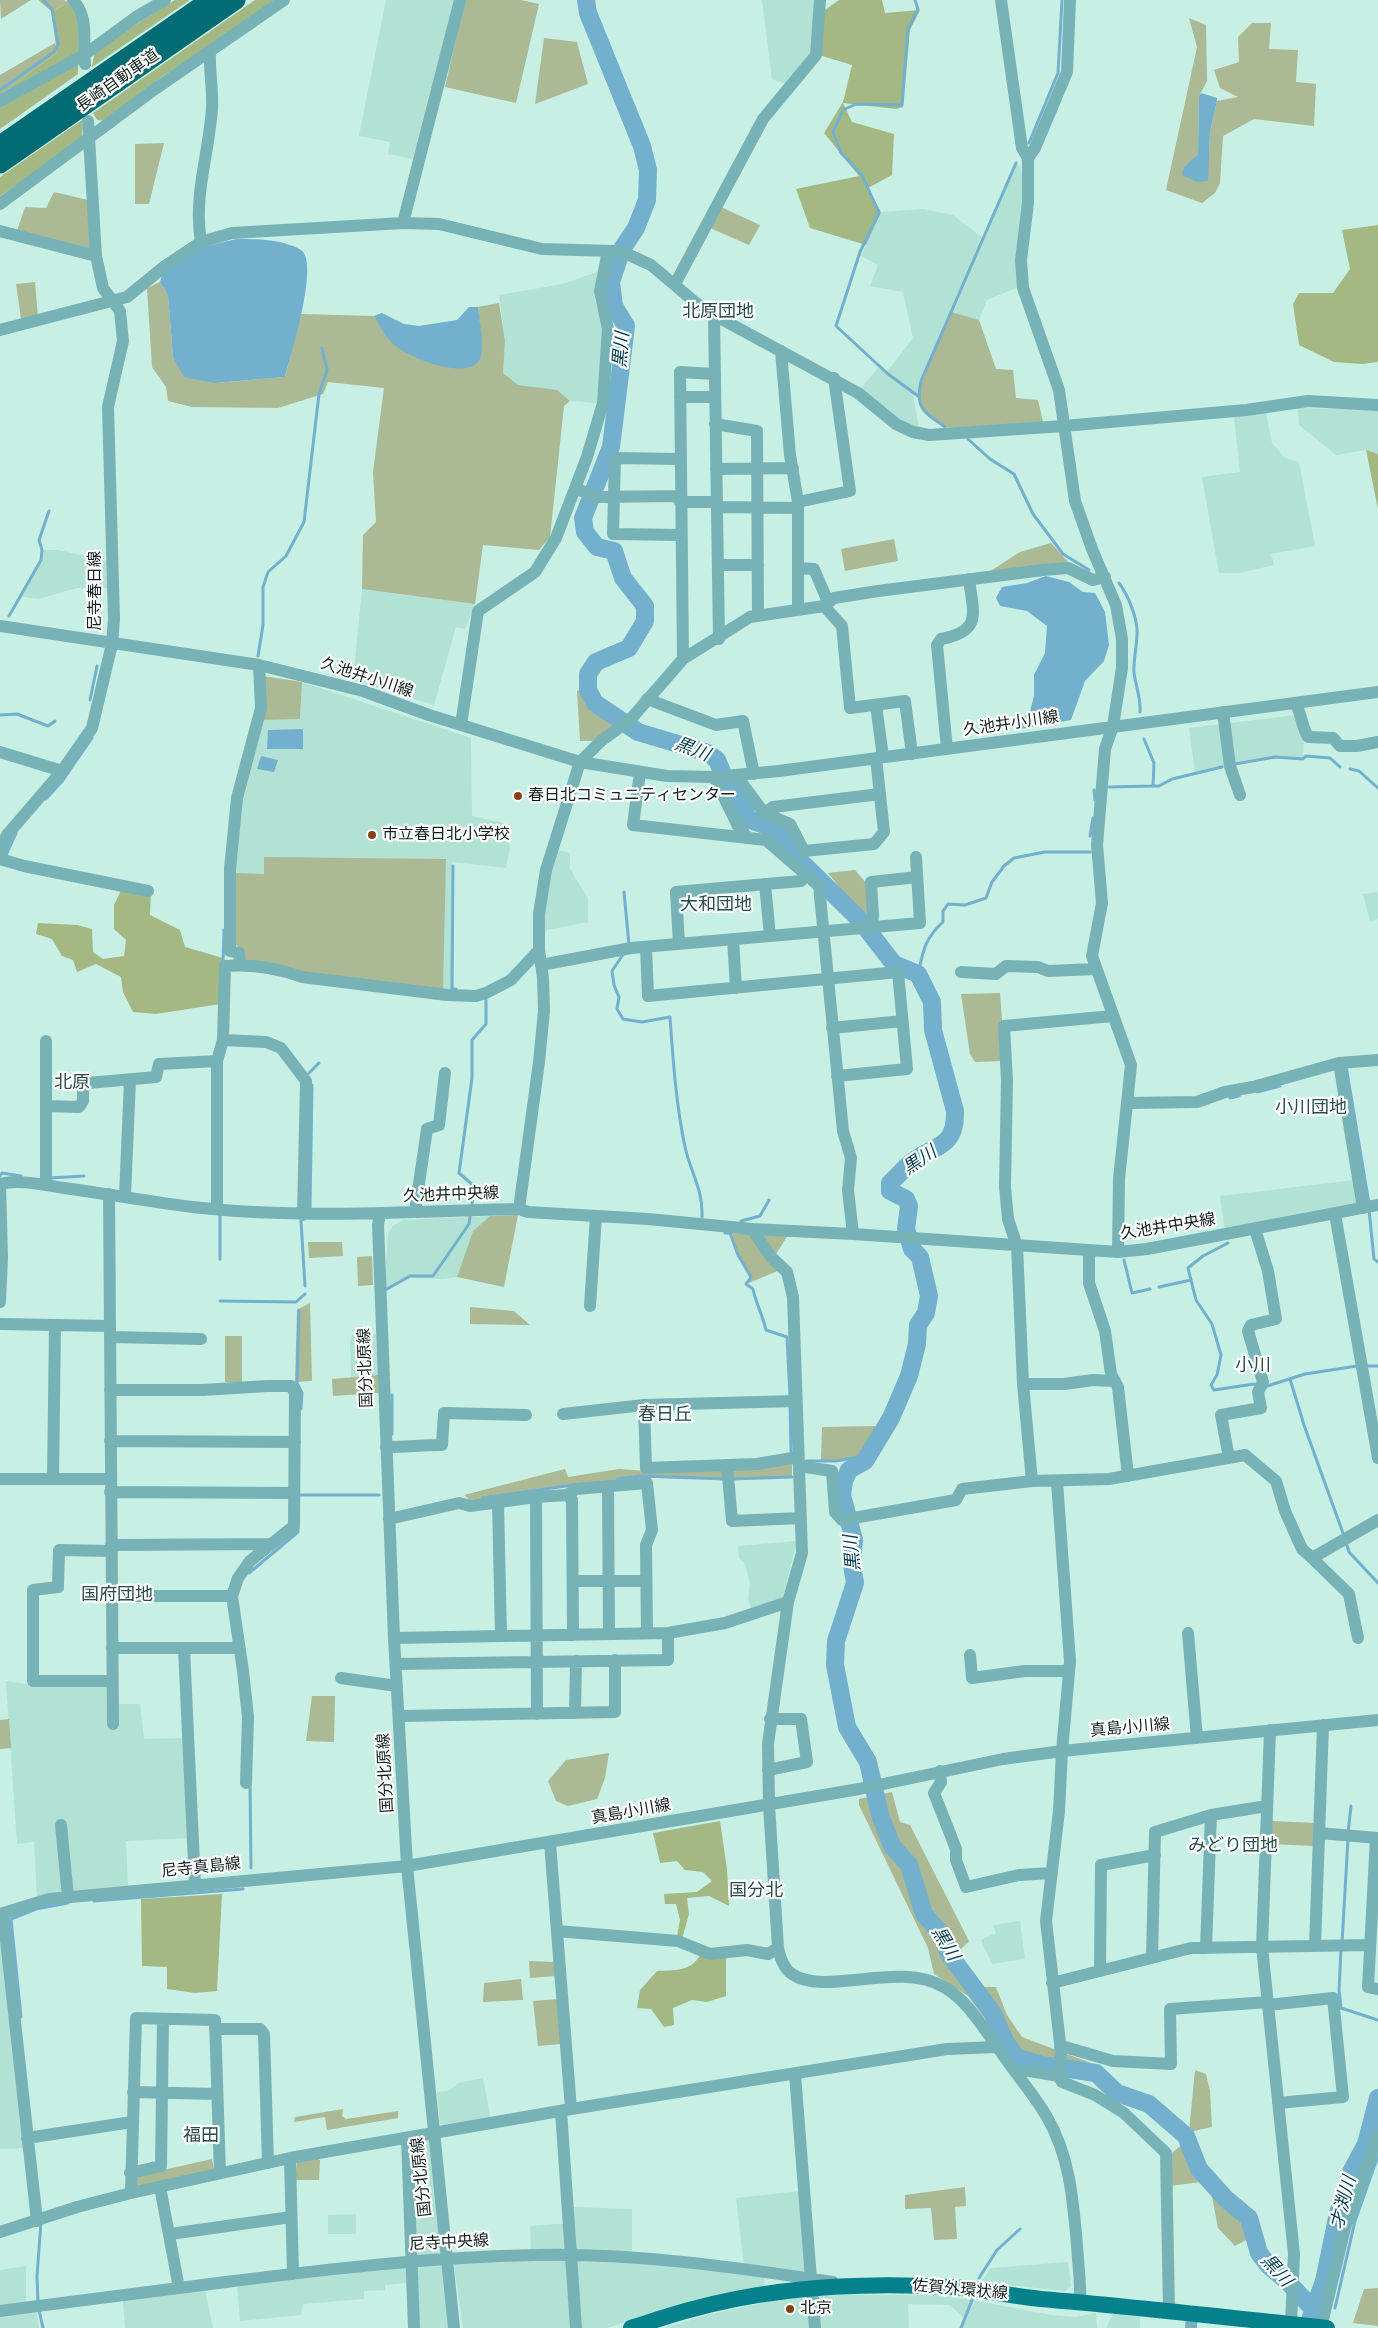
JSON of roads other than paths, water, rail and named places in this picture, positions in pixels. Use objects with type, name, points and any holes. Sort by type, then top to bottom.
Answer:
[{"type":"highway","name":"長崎自動車道","points":[[0,145],[210,0]]},
{"type":"highway","name":"長崎自動車道","points":[[0,164],[236,0]]},
{"type":"main road","name":"佐賀外環状線","points":[[631,2328],[690,2309],[812,2284],[953,2288],[1169,2310],[1191,2320],[1292,2324],[1321,2328]]},
{"type":"main road","points":[[1321,2328],[1327,2328]]},
{"type":"street","points":[[73,0],[80,7],[85,24],[84,60]]},
{"type":"street","points":[[0,101],[84,60],[93,46],[165,0]]},
{"type":"street","points":[[0,204],[154,88],[284,0]]},
{"type":"street","points":[[403,223],[460,0]]},
{"type":"street","points":[[675,284],[763,119],[816,55],[820,0]]},
{"type":"street","points":[[1001,0],[1022,148],[1028,158],[1028,203],[1021,260],[1023,288],[1059,390],[1075,501],[1083,526],[1116,606],[1122,639],[1122,668],[1113,726],[1105,749],[1096,845],[1102,904],[1092,956],[1131,1065],[1119,1179],[1118,1252]]},
{"type":"street","points":[[1028,158],[1035,148],[1067,72],[1070,0]]},
{"type":"street","points":[[201,242],[198,227],[198,201],[212,110],[212,88],[209,73],[210,51]]},
{"type":"street","name":"尼寺春日線","points":[[2,852],[7,835],[62,771],[92,728],[112,644],[114,619],[108,407],[123,341],[120,311],[107,297],[103,288],[96,256],[88,121]]},
{"type":"street","points":[[0,330],[127,297],[165,266],[201,242],[232,233],[403,223],[439,224],[542,249],[616,252],[651,265],[696,303],[714,315],[834,378],[858,393],[896,424],[913,432],[929,435],[1064,426],[1256,409],[1308,401],[1378,404]]},
{"type":"street","points":[[0,232],[96,256]]},
{"type":"street","points":[[462,725],[478,611],[535,572],[586,493],[587,457],[603,403],[608,329],[600,291],[605,259],[616,252]]},
{"type":"street","points":[[714,315],[719,638]]},
{"type":"street","points":[[782,351],[790,455],[798,505],[798,610]]},
{"type":"street","points":[[683,659],[680,372],[715,374]]},
{"type":"street","points":[[586,493],[680,499],[758,507],[798,505],[850,491],[834,378]]},
{"type":"street","points":[[680,397],[715,396]]},
{"type":"street","points":[[716,424],[756,432],[758,616]]},
{"type":"street","points":[[680,459],[615,458],[613,534],[681,535]]},
{"type":"street","points":[[716,469],[793,468]]},
{"type":"street","points":[[718,565],[758,565]]},
{"type":"street","points":[[798,568],[814,569],[826,604],[842,626],[850,708],[906,701],[912,754]]},
{"type":"street","points":[[519,1208],[542,1042],[544,1011],[543,978],[539,950],[539,914],[546,870],[580,762],[601,741],[626,723],[683,659],[750,617],[826,604],[834,598],[969,579],[1068,568],[1093,580],[1105,577]]},
{"type":"street","points":[[947,749],[937,645],[941,639],[961,634],[971,625],[972,612],[969,579]]},
{"type":"street","name":"久池井小川線","points":[[0,626],[259,665],[363,690],[462,725],[580,762],[640,773],[725,776],[754,774],[1378,692]]},
{"type":"street","points":[[240,965],[239,953],[230,951],[230,870],[238,798],[261,708],[259,665]]},
{"type":"street","points":[[647,699],[716,725],[743,721],[754,774]]},
{"type":"street","points":[[1295,703],[1301,713],[1302,727],[1308,737],[1333,738],[1340,746],[1357,746],[1378,742]]},
{"type":"street","points":[[725,776],[764,814],[790,824],[804,851],[874,844],[884,832],[880,794],[880,758],[876,705]]},
{"type":"street","points":[[1223,712],[1230,766],[1240,795]]},
{"type":"street","points":[[0,752],[62,771]]},
{"type":"street","points":[[640,773],[633,825],[766,840],[819,886],[843,1131],[851,1158],[848,1190],[853,1234]]},
{"type":"street","points":[[725,776],[738,826],[748,838]]},
{"type":"street","points":[[764,814],[773,807],[880,794]]},
{"type":"street","points":[[2,852],[148,891]]},
{"type":"street","points":[[541,965],[646,947],[920,923],[916,857]]},
{"type":"street","points":[[679,944],[676,892],[800,881],[806,876]]},
{"type":"street","points":[[870,927],[871,882],[917,877]]},
{"type":"street","points":[[765,884],[770,936]]},
{"type":"street","points":[[733,939],[736,988]]},
{"type":"street","points":[[646,947],[648,996],[898,972],[907,1069],[837,1076]]},
{"type":"street","points":[[217,1209],[217,1061],[223,1040],[225,966],[240,965],[284,971],[311,978],[476,996],[511,980],[539,950]]},
{"type":"street","points":[[961,972],[996,974],[1006,966],[1038,967],[1048,971],[1096,968]]},
{"type":"street","points":[[1032,1481],[1023,1384],[1017,1246],[1008,1219],[1005,1187],[1007,1080],[1004,1026],[1114,1016]]},
{"type":"street","points":[[832,1028],[902,1021]]},
{"type":"street","points":[[223,1040],[266,1042],[281,1048],[306,1081],[303,1215]]},
{"type":"street","points":[[46,1041],[46,1180]]},
{"type":"street","points":[[1128,1103],[1197,1102],[1225,1092],[1254,1088],[1340,1067],[1378,1060]]},
{"type":"street","points":[[46,1106],[79,1106],[83,1101],[83,1088],[88,1083],[156,1078],[159,1064],[217,1061]]},
{"type":"street","points":[[1340,1067],[1370,1207]]},
{"type":"street","points":[[415,1211],[427,1129],[439,1125],[445,1073]]},
{"type":"street","points":[[125,1196],[130,1080]]},
{"type":"street","name":"久池井中央線","points":[[0,1184],[10,1181],[46,1180],[109,1194],[217,1209],[303,1215],[519,1208],[528,1212],[752,1230],[853,1234],[1089,1252],[1147,1249],[1370,1207]]},
{"type":"street","points":[[0,1184],[2,1258],[0,1302]]},
{"type":"street","points":[[109,1194],[113,1724]]},
{"type":"street","name":"国分北原線","points":[[380,1214],[378,1225],[394,1638],[408,1866],[454,2328]]},
{"type":"street","points":[[1335,1214],[1378,1458]]},
{"type":"street","points":[[590,1306],[596,1216]]},
{"type":"street","points":[[1229,1458],[1221,1415],[1261,1408],[1260,1387],[1248,1332],[1251,1325],[1276,1319],[1268,1271],[1255,1229]]},
{"type":"street","points":[[752,1230],[771,1257],[787,1272],[793,1297],[802,1552],[788,1602],[770,1719],[768,1770],[768,1805],[778,1948],[781,1960],[791,1974],[804,1980],[830,1981],[900,1976],[922,1978],[944,1987],[969,2009],[1047,2117],[1066,2160],[1072,2194],[1080,2302]]},
{"type":"street","points":[[1089,1252],[1089,1283],[1105,1331],[1111,1374],[1118,1386],[1128,1476]]},
{"type":"street","points":[[0,1324],[55,1325],[202,1339]]},
{"type":"street","points":[[53,1479],[55,1325]]},
{"type":"street","points":[[1023,1384],[1064,1384],[1093,1380],[1115,1381]]},
{"type":"street","points":[[110,1390],[203,1390],[292,1386],[295,1393],[294,1526],[250,1561],[238,1578],[232,1596],[248,1717],[246,1783]]},
{"type":"street","points":[[563,1414],[644,1405],[796,1401]]},
{"type":"street","points":[[644,1405],[646,1468],[798,1462],[832,1471],[835,1512],[848,1519],[956,1500],[962,1489],[1032,1481],[1057,1482],[1109,1479],[1245,1455],[1276,1481],[1285,1510],[1302,1549],[1349,1594],[1358,1638]]},
{"type":"street","points":[[386,1447],[421,1448],[427,1445],[442,1445],[444,1414],[526,1415]]},
{"type":"street","points":[[110,1441],[295,1442]]},
{"type":"street","points":[[727,1465],[732,1521],[801,1518]]},
{"type":"street","points":[[0,1479],[53,1479],[110,1486],[294,1493]]},
{"type":"street","points":[[389,1519],[458,1503],[470,1506],[536,1496],[567,1496],[576,1489],[647,1482],[652,1530],[646,1545],[647,1633]]},
{"type":"street","points":[[1057,1482],[1069,1670],[1059,1812],[1046,1921],[1060,2050],[1059,2076],[1062,2082],[1096,2095],[1124,2113],[1166,2153],[1169,2310]]},
{"type":"street","points":[[608,1486],[609,1634]]},
{"type":"street","points":[[536,1496],[536,1714]]},
{"type":"street","points":[[567,1496],[572,1500],[573,1635]]},
{"type":"street","points":[[498,1502],[501,1636]]},
{"type":"street","points":[[1312,1558],[1378,1520]]},
{"type":"street","points":[[112,1681],[33,1681],[33,1590],[58,1587],[59,1550],[272,1544]]},
{"type":"street","points":[[573,1581],[646,1581]]},
{"type":"street","points":[[111,1596],[232,1596]]},
{"type":"street","points":[[394,1638],[668,1633],[725,1623],[788,1602]]},
{"type":"street","points":[[396,1664],[668,1660],[668,1633]]},
{"type":"street","points":[[1188,1633],[1197,1738]]},
{"type":"street","points":[[112,1648],[239,1648]]},
{"type":"street","points":[[184,1648],[196,1885]]},
{"type":"street","points":[[970,1655],[972,1678],[1025,1670],[1069,1670]]},
{"type":"street","points":[[399,1716],[614,1712],[615,1660]]},
{"type":"street","points":[[575,1713],[576,1661]]},
{"type":"street","points":[[340,1678],[397,1686]]},
{"type":"street","points":[[768,1770],[807,1762],[801,1719],[770,1719]]},
{"type":"street","name":"真島小川線","points":[[408,1866],[859,1789],[996,1760],[1062,1751],[1378,1720]]},
{"type":"street","points":[[1315,1946],[1322,1725]]},
{"type":"street","points":[[1270,1730],[1262,1948],[1294,2254],[1292,2324]]},
{"type":"street","points":[[940,1771],[941,1782],[934,1793],[956,1849],[956,1860],[966,1887],[1019,1875],[1052,1873]]},
{"type":"street","points":[[1152,1958],[1155,1832],[1211,1815],[1268,1806]]},
{"type":"street","points":[[1206,1948],[1211,1815]]},
{"type":"street","points":[[61,1825],[68,1897]]},
{"type":"street","points":[[1319,1833],[1377,1838],[1368,1987],[1378,1989]]},
{"type":"street","points":[[550,1843],[568,2107],[569,2256],[576,2328]]},
{"type":"street","points":[[1100,1971],[1102,1865],[1155,1855]]},
{"type":"street","name":"尼寺真島線","points":[[2,1914],[49,1899],[408,1866]]},
{"type":"street","points":[[2,1914],[16,2012],[39,2218]]},
{"type":"street","points":[[557,1931],[678,1942],[710,1954],[747,1950],[768,1954],[778,1948]]},
{"type":"street","points":[[1052,1983],[1191,1948],[1370,1945]]},
{"type":"street","points":[[1060,2050],[1065,2047],[1113,2061],[1171,2064],[1170,2009],[1333,1998],[1344,2097],[1278,2103]]},
{"type":"street","points":[[130,2184],[136,2018],[215,2020],[220,2168]]},
{"type":"street","points":[[0,2232],[77,2207],[130,2184],[161,2166],[163,2019]]},
{"type":"street","points":[[215,2029],[260,2029],[264,2034],[268,2159]]},
{"type":"street","points":[[130,2184],[160,2187],[220,2168],[434,2134],[568,2107],[795,2074],[947,2049],[997,2047]]},
{"type":"street","points":[[1014,2072],[1024,2070],[1059,2076]]},
{"type":"street","points":[[795,2074],[816,2328]]},
{"type":"street","points":[[133,2092],[216,2094]]},
{"type":"street","points":[[31,2137],[132,2122]]},
{"type":"street","points":[[1321,2328],[1345,2228],[1378,2135]]},
{"type":"street","points":[[407,2138],[414,2328]]},
{"type":"street","points":[[290,2158],[293,2274]]},
{"type":"street","points":[[160,2187],[179,2288]]},
{"type":"street","points":[[170,2234],[291,2217]]},
{"type":"street","name":"尼寺中央線","points":[[0,2311],[293,2274],[447,2258],[569,2256],[634,2258],[773,2273],[812,2284]]},
{"type":"street","points":[[772,2293],[773,2273]]},
{"type":"water","points":[[1201,93],[1217,98],[1217,101],[1210,132],[1208,181],[1197,182],[1182,175],[1184,167],[1198,154],[1199,96]]},
{"type":"water","points":[[237,239],[270,240],[294,246],[301,250],[306,258],[306,291],[285,377],[215,383],[184,377],[173,357],[168,295],[160,282],[162,275],[203,247]]},
{"type":"water","points":[[469,307],[478,307],[482,350],[479,361],[471,366],[461,368],[434,364],[408,354],[391,342],[374,316],[382,313],[404,324],[419,326],[457,320]]},
{"type":"water","points":[[1046,576],[1069,582],[1083,592],[1095,593],[1105,612],[1109,645],[1104,661],[1085,681],[1071,720],[1020,729],[1017,723],[1030,711],[1034,696],[1034,675],[1045,653],[1047,626],[1027,611],[1000,606],[996,598],[1002,587],[1027,583]]},
{"type":"water","points":[[303,729],[303,749],[267,749],[268,730]]},
{"type":"water","points":[[261,756],[278,760],[274,772],[257,769]]},
{"type":"waterway","points":[[0,90],[54,52],[58,44],[52,9],[43,0]]},
{"type":"waterway","name":"黒川","points":[[586,0],[588,13],[642,146],[648,170],[647,200],[636,228],[622,249],[611,282],[614,306],[626,326],[611,447],[583,518],[585,532],[597,547],[614,551],[623,578],[645,606],[645,621],[629,648],[596,662],[588,674],[588,690],[595,703],[638,732],[708,753],[717,760],[728,786],[742,801],[748,819],[778,830],[791,852],[859,919],[894,964],[918,974],[932,1002],[933,1030],[955,1111],[952,1132],[948,1138],[913,1161],[890,1183],[890,1191],[906,1199],[909,1206],[906,1229],[912,1249],[920,1257],[929,1296],[926,1313],[918,1325],[917,1344],[909,1376],[891,1418],[865,1461],[849,1470],[844,1481],[842,1495],[854,1540],[852,1565],[855,1583],[836,1641],[835,1665],[847,1727],[868,1762],[880,1815],[892,1846],[909,1865],[924,1914],[942,1935],[949,1954],[992,2012],[1005,2041],[1016,2057],[1042,2065],[1096,2073],[1117,2093],[1149,2104],[1186,2136],[1199,2169],[1226,2199],[1249,2218],[1259,2253],[1268,2265],[1287,2281],[1313,2309]]},
{"type":"waterway","points":[[915,0],[918,9],[908,29],[902,105],[856,104],[843,110],[833,132],[841,153],[862,175],[879,213],[860,252],[836,326],[888,374],[918,396]]},
{"type":"waterway","points":[[1029,143],[1058,73],[1062,0]]},
{"type":"waterway","points":[[945,427],[927,413],[920,404],[919,390],[921,381],[1016,163]]},
{"type":"waterway","points":[[258,656],[263,625],[263,587],[268,572],[286,556],[304,522],[319,394],[327,370],[322,348]]},
{"type":"waterway","points":[[968,439],[990,459],[1014,474],[1033,514],[1063,554],[1089,570]]},
{"type":"waterway","points":[[9,616],[41,560],[42,550],[39,540],[49,511]]},
{"type":"waterway","points":[[1119,583],[1129,600],[1136,621],[1137,639],[1134,673],[1140,712]]},
{"type":"waterway","points":[[90,700],[97,666]]},
{"type":"waterway","points":[[0,715],[17,714],[48,726],[55,721]]},
{"type":"waterway","points":[[46,799],[63,780],[92,738]]},
{"type":"waterway","points":[[1109,787],[1153,786],[1154,763],[1144,739]]},
{"type":"waterway","points":[[1235,764],[1275,757],[1303,759],[1306,756],[1330,758],[1340,767]]},
{"type":"waterway","points":[[1153,786],[1159,786],[1172,779],[1222,767]]},
{"type":"waterway","points":[[1350,769],[1359,771],[1378,788]]},
{"type":"waterway","points":[[1094,790],[1095,800]]},
{"type":"waterway","points":[[1090,836],[1093,818]]},
{"type":"waterway","points":[[5,857],[16,833]]},
{"type":"waterway","points":[[918,974],[921,958],[928,939],[943,922],[943,911],[948,904],[965,905],[986,898],[992,882],[1004,866],[1014,858],[1045,852],[1090,852]]},
{"type":"waterway","points":[[453,866],[452,989],[456,989]]},
{"type":"waterway","points":[[624,892],[629,945]]},
{"type":"waterway","points":[[223,964],[224,930]]},
{"type":"waterway","points":[[624,953],[612,971],[614,985],[619,997],[617,1009],[623,1019],[642,1022],[670,1017],[679,1115],[687,1157],[699,1189],[702,1217]]},
{"type":"waterway","points":[[472,1204],[474,1186],[459,1173],[472,1078],[472,1040],[486,1024],[486,998]]},
{"type":"waterway","points":[[309,1073],[319,1063]]},
{"type":"waterway","points":[[1346,1066],[1369,1204]]},
{"type":"waterway","points":[[310,1208],[312,1085]]},
{"type":"waterway","points":[[1257,1092],[1280,1086]]},
{"type":"waterway","points":[[1230,1098],[1239,1096]]},
{"type":"waterway","points":[[0,1176],[2,1173],[21,1176]]},
{"type":"waterway","points":[[50,1178],[84,1176]]},
{"type":"waterway","points":[[741,1221],[760,1216],[769,1200]]},
{"type":"waterway","points":[[1369,1210],[1374,1259],[1378,1262]]},
{"type":"waterway","points":[[220,1215],[220,1259]]},
{"type":"waterway","points":[[387,1289],[410,1276],[433,1276],[469,1224],[470,1217]]},
{"type":"waterway","points":[[301,1221],[305,1286]]},
{"type":"waterway","points":[[725,1233],[730,1233],[738,1255],[751,1277],[746,1284],[753,1289],[766,1330],[787,1337],[790,1397]]},
{"type":"waterway","points":[[1228,1243],[1203,1256],[1188,1268],[1196,1300],[1212,1324],[1221,1355],[1217,1375],[1211,1385],[1214,1390],[1254,1384],[1258,1386]]},
{"type":"waterway","points":[[1124,1260],[1132,1293],[1150,1289]]},
{"type":"waterway","points":[[1159,1287],[1191,1280]]},
{"type":"waterway","points":[[220,1301],[296,1302],[305,1294]]},
{"type":"waterway","points":[[299,1310],[297,1383],[302,1393],[301,1409]]},
{"type":"waterway","points":[[1264,1387],[1305,1374],[1357,1366]]},
{"type":"waterway","points":[[1366,1366],[1378,1366]]},
{"type":"waterway","points":[[1290,1379],[1304,1425],[1344,1536]]},
{"type":"waterway","points":[[392,1395],[392,1434]]},
{"type":"waterway","points":[[790,1403],[791,1451]]},
{"type":"waterway","points":[[806,1461],[836,1461],[860,1457],[865,1461]]},
{"type":"waterway","points":[[617,1479],[641,1476],[725,1479]]},
{"type":"waterway","points":[[732,1479],[792,1477]]},
{"type":"waterway","points":[[483,1498],[573,1485]]},
{"type":"waterway","points":[[299,1495],[379,1495]]},
{"type":"waterway","points":[[249,1573],[298,1532],[298,1527]]},
{"type":"waterway","points":[[1346,1542],[1349,1552],[1378,1583]]},
{"type":"waterway","points":[[250,1785],[251,1868]]},
{"type":"waterway","points":[[1348,1833],[1351,1806]]},
{"type":"waterway","points":[[1342,1943],[1348,1839]]},
{"type":"waterway","points":[[94,1901],[243,1889]]},
{"type":"waterway","points":[[21,2017],[11,1919],[36,1909],[68,1903]]},
{"type":"waterway","points":[[1341,1949],[1339,1990],[1341,2008],[1378,2020]]},
{"type":"waterway","name":"才渕川","points":[[1311,2317],[1324,2281],[1338,2213],[1351,2172],[1366,2144],[1378,2098]]},
{"type":"waterway","points":[[1335,2308],[1355,2221],[1378,2156]]},
{"type":"waterway","points":[[38,2303],[37,2276],[41,2222]]},
{"type":"waterway","points":[[979,2278],[997,2250],[1020,2229]]},
{"type":"waterway","points":[[961,2328],[972,2300]]},
{"type":"waterway","points":[[39,2310],[43,2328]]},
{"type":"place","name":"春日北コミュニティセンター","points":[[518,796]]},
{"type":"place","name":"市立春日北小学校","points":[[372,835]]},
{"type":"place","name":"北京","points":[[790,2309]]},
{"type":"district","name":"北原団地","points":[[718,312]]},
{"type":"district","name":"大和団地","points":[[716,905]]},
{"type":"district","name":"北原","points":[[72,1083]]},
{"type":"district","name":"小川団地","points":[[1311,1108]]},
{"type":"district","name":"小川","points":[[1253,1366]]},
{"type":"district","name":"春日丘","points":[[665,1415]]},
{"type":"district","name":"国府団地","points":[[117,1595]]},
{"type":"district","name":"みどり団地","points":[[1233,1846]]},
{"type":"district","name":"国分北","points":[[756,1891]]},
{"type":"district","name":"福田","points":[[201,2136]]}]
